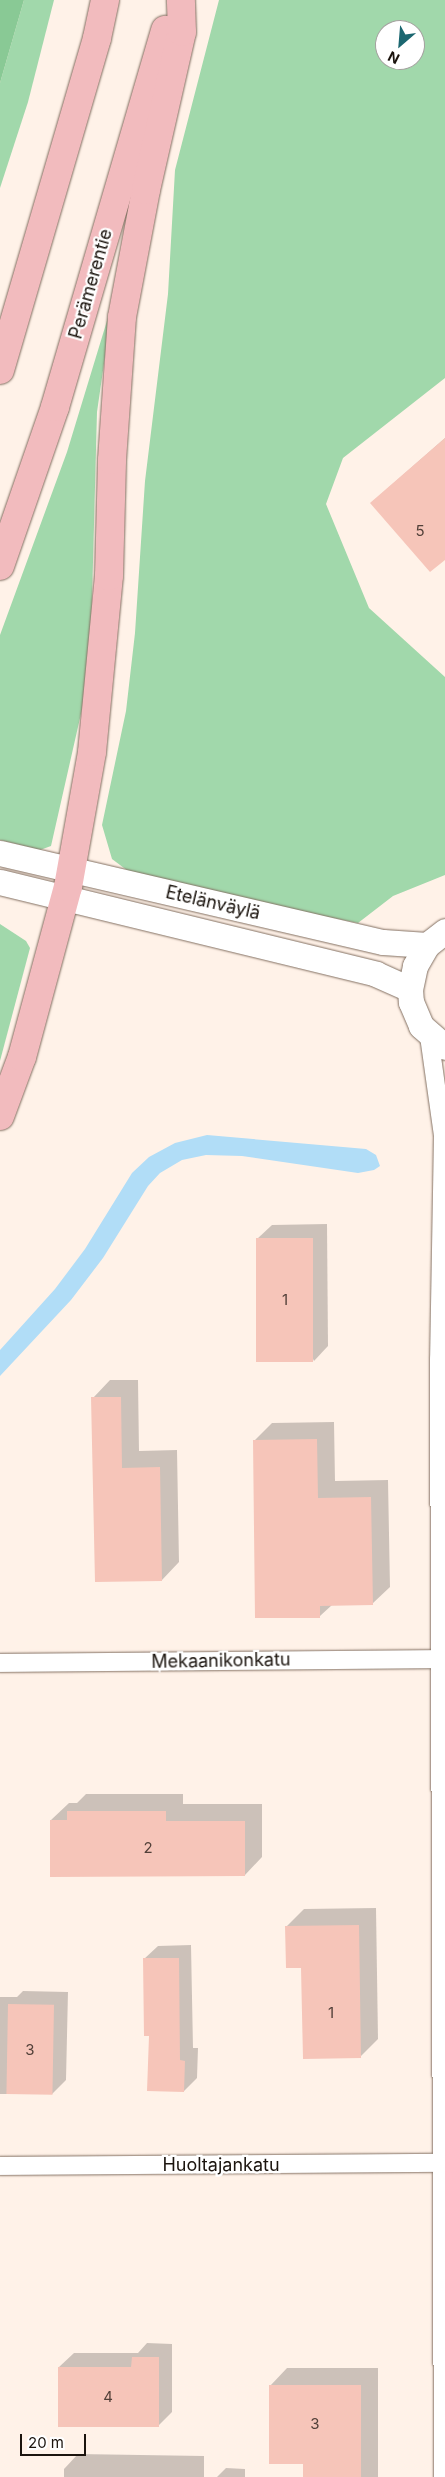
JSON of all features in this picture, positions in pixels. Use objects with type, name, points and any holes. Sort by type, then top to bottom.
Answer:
[{"type":"highway","points":[[0,370],[98,38],[105,0]]},
{"type":"highway","name":"Perämerentie","points":[[0,566],[56,407],[174,0]]},
{"type":"highway","points":[[0,1116],[22,1057],[64,900],[92,752],[108,586],[112,460],[122,317],[146,190],[182,32],[181,0]]},
{"type":"main road","name":"Etelänväylä","points":[[0,853],[383,942],[436,938]]},
{"type":"main road","name":"Etelänväylä","points":[[0,882],[64,900],[376,974],[410,989]]},
{"type":"main road","points":[[436,938],[415,966],[410,989],[415,1014],[437,1042]]},
{"type":"street","points":[[437,1042],[443,1135],[444,1227],[439,1359],[443,2477]]},
{"type":"street","name":"Mekaanikonkatu","points":[[0,1663],[441,1659]]},
{"type":"street","name":"Huoltajankatu","points":[[0,2166],[441,2163]]},
{"type":"green space","points":[[0,0],[24,0],[0,83]]},
{"type":"green space","points":[[24,0],[54,0],[28,102],[0,188],[0,83]]},
{"type":"green space","points":[[219,0],[445,0],[445,378],[343,458],[326,504],[369,608],[445,677],[445,875],[393,896],[358,923],[248,901],[128,871],[112,859],[102,825],[126,711],[135,633],[145,481],[168,294],[175,170]]},
{"type":"green space","points":[[113,301],[97,412],[90,674],[51,846],[40,850],[0,840],[0,635],[67,452]]},
{"type":"green space","points":[[0,924],[26,941],[30,948],[0,1061]]},
{"type":"water","points":[[207,1135],[366,1149],[376,1155],[380,1166],[374,1170],[358,1173],[242,1156],[206,1155],[182,1160],[160,1173],[148,1186],[103,1258],[71,1300],[0,1376],[0,1350],[55,1289],[85,1249],[132,1173],[149,1157],[175,1143]]},
{"type":"building","points":[[445,438],[445,560],[430,572],[370,503]]},
{"type":"building","points":[[256,1238],[313,1238],[313,1362],[256,1362]]},
{"type":"building","points":[[91,1397],[121,1397],[122,1468],[160,1467],[162,1581],[95,1582]]},
{"type":"building","points":[[317,1439],[318,1498],[371,1497],[373,1605],[320,1606],[320,1618],[255,1618],[253,1440]]},
{"type":"building","points":[[67,1811],[166,1811],[166,1821],[245,1821],[245,1876],[50,1877],[50,1820],[67,1820]]},
{"type":"building","points":[[359,1925],[361,2058],[303,2059],[301,1968],[286,1968],[285,1926]]},
{"type":"building","points":[[143,1958],[179,1958],[180,2060],[185,2061],[184,2092],[147,2091],[149,2036],[144,2036]]},
{"type":"building","points":[[8,2004],[54,2005],[52,2095],[6,2094]]},
{"type":"building","points":[[132,2357],[159,2357],[159,2427],[58,2427],[58,2367],[131,2367]]},
{"type":"building","points":[[269,2385],[361,2385],[361,2477],[303,2477],[303,2464],[269,2464]]}]
